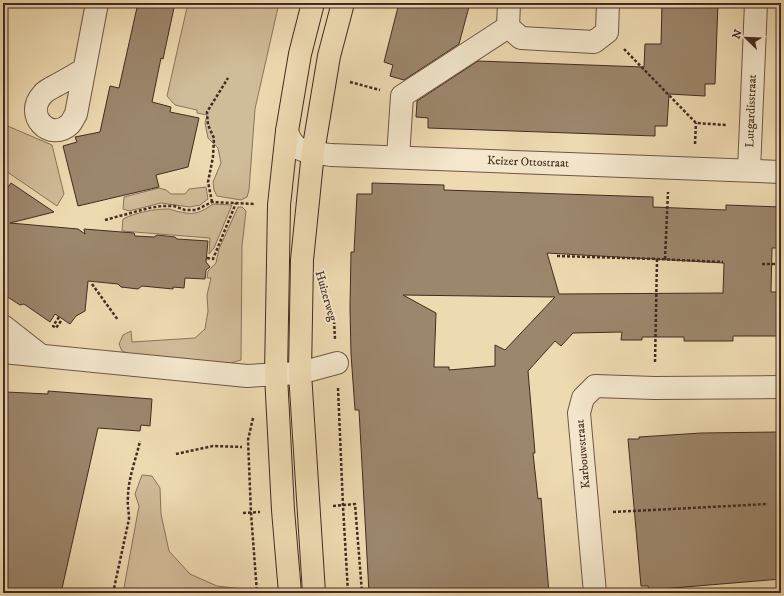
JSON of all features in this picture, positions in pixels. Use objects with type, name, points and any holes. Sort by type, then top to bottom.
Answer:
[{"type":"main road","points":[[290,593],[283,510],[276,375],[279,206],[286,131],[300,54],[313,3]]},
{"type":"main road","name":"Huizerweg","points":[[314,593],[300,373],[302,260],[312,152],[329,56],[343,3]]},
{"type":"street","points":[[83,70],[97,3]]},
{"type":"street","points":[[508,28],[509,3]]},
{"type":"street","points":[[508,28],[521,38],[594,42],[607,32],[608,3]]},
{"type":"street","name":"Lutgardisstraat","points":[[749,170],[756,3]]},
{"type":"street","points":[[398,157],[402,96],[508,28]]},
{"type":"street","name":"Keizer Ottostraat","points":[[286,131],[289,140],[294,146],[302,150],[331,155],[781,172]]},
{"type":"street","points":[[3,326],[40,356]]},
{"type":"street","points":[[3,352],[247,376],[300,373],[338,363]]},
{"type":"street","name":"Karbouwstraat","points":[[595,593],[579,413],[583,398],[595,386],[655,388],[781,387]]},
{"type":"path","points":[[607,32],[696,123],[751,126]]},
{"type":"path","points":[[212,202],[208,182],[213,157],[214,138],[208,125],[207,112],[228,78]]},
{"type":"path","points":[[345,81],[402,96]]},
{"type":"path","points":[[666,259],[669,167]]},
{"type":"path","points":[[105,220],[162,206],[174,206],[185,210],[196,210],[212,202],[233,202],[279,206]]},
{"type":"path","points":[[207,258],[213,259],[236,203]]},
{"type":"path","points":[[558,256],[723,262]]},
{"type":"path","points":[[655,388],[657,259]]},
{"type":"path","points":[[762,264],[781,264]]},
{"type":"path","points":[[92,284],[118,320]]},
{"type":"path","name":"Huizerweg","points":[[325,293],[334,320],[338,363],[343,506],[348,593]]},
{"type":"path","points":[[59,317],[52,326],[56,328],[60,321]]},
{"type":"path","points":[[113,593],[129,519],[130,508],[127,498],[140,442]]},
{"type":"path","points":[[176,454],[213,446],[242,447]]},
{"type":"path","points":[[588,514],[768,504]]},
{"type":"shaded area","points":[[188,3],[279,3],[255,109],[249,190],[247,197],[241,200],[217,196],[214,190],[213,182],[221,163],[218,148],[208,138],[205,123],[207,115],[197,113],[197,110],[175,105],[167,96]]},
{"type":"shaded area","points":[[3,124],[52,145],[64,194],[57,206],[3,169]]},
{"type":"shaded area","points":[[206,187],[208,199],[200,205],[190,207],[161,203],[129,211],[123,209],[124,197],[159,188],[166,190],[171,194],[185,194],[189,189]]},
{"type":"shaded area","points":[[213,204],[232,205],[214,248],[209,254],[210,238],[122,231],[123,219],[140,213],[152,210],[169,209],[178,212],[195,213],[202,211]]},
{"type":"shaded area","points":[[238,207],[242,207],[246,211],[242,246],[241,360],[227,364],[138,357],[122,351],[119,344],[123,335],[131,331],[132,342],[195,338],[205,329],[208,311],[207,295],[211,278],[207,278],[208,271],[216,263],[219,249]]},
{"type":"shaded area","points":[[142,475],[152,476],[160,488],[161,514],[169,551],[190,574],[217,586],[243,589],[243,593],[123,593],[139,506],[135,494]]},
{"type":"building","points":[[138,3],[175,3],[152,102],[171,107],[170,112],[199,118],[188,167],[156,175],[159,187],[78,206],[63,146],[77,142],[75,137],[100,132],[110,86],[119,88]]},
{"type":"building","points":[[399,3],[470,3],[459,44],[404,80],[390,76],[393,65],[384,62]]},
{"type":"building","points":[[662,3],[718,3],[715,84],[705,84],[705,96],[669,94],[667,126],[655,126],[655,136],[428,128],[428,118],[416,117],[417,101],[478,61],[644,67],[645,44],[661,44]]},
{"type":"building","points":[[11,183],[54,212],[10,223],[78,229],[85,234],[84,229],[134,233],[135,236],[154,237],[157,235],[175,237],[177,239],[208,241],[206,262],[210,267],[206,270],[205,279],[185,278],[184,288],[173,287],[173,289],[142,286],[138,289],[121,287],[118,284],[88,281],[85,311],[76,316],[70,324],[55,314],[50,322],[24,304],[20,305],[3,294],[3,194]]},
{"type":"building","points":[[372,183],[444,185],[444,190],[653,197],[653,207],[726,210],[726,205],[781,207],[781,248],[772,248],[771,292],[781,292],[781,336],[733,336],[733,341],[684,341],[684,337],[642,337],[642,340],[621,340],[622,332],[573,333],[561,346],[555,341],[528,371],[535,453],[533,453],[538,499],[541,498],[549,593],[369,593],[359,410],[355,410],[351,354],[350,308],[351,252],[354,252],[357,194],[372,194]],"holes":[[[547,253],[724,263],[723,293],[559,294]],[[403,295],[474,296],[555,297],[505,350],[495,345],[495,366],[449,370],[449,367],[434,367],[436,313]]]},
{"type":"building","points":[[48,391],[152,399],[150,426],[141,425],[140,431],[98,428],[61,593],[3,593],[3,428],[6,392],[48,394]]},
{"type":"building","points":[[778,432],[778,436],[781,436],[781,579],[649,590],[648,586],[641,586],[628,439],[701,433]]}]
